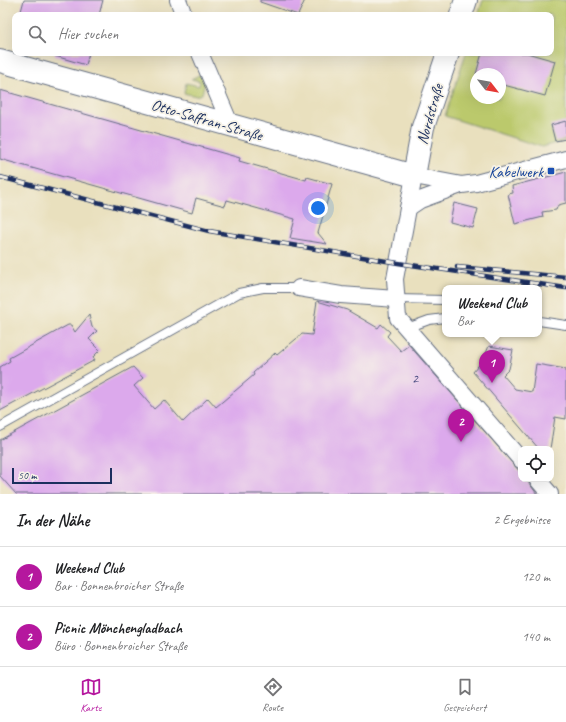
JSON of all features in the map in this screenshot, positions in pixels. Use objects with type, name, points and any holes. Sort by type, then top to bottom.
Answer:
[{"type":"main road","points":[[462,12],[466,0]]},
{"type":"main road","name":"Nordstraße","points":[[414,176],[424,127],[447,56]]},
{"type":"main road","name":"Otto-Saffran-Straße","points":[[0,61],[414,176]]},
{"type":"street","points":[[178,0],[183,12]]},
{"type":"street","points":[[201,56],[231,126]]},
{"type":"street","points":[[408,208],[420,200],[462,185],[476,183],[566,159]]},
{"type":"street","points":[[462,185],[414,176],[395,279],[398,318],[518,457]]},
{"type":"street","points":[[299,288],[341,295],[396,299]]},
{"type":"street","points":[[540,482],[550,494]]},
{"type":"lane","points":[[0,428],[239,293],[263,288],[299,288]]},
{"type":"lane","points":[[396,299],[442,300]]},
{"type":"lane","points":[[407,328],[429,320],[442,318]]},
{"type":"lane","points":[[542,321],[566,325]]},
{"type":"green space","points":[[483,0],[566,0],[566,140],[542,147],[445,116],[465,56],[554,56],[554,12],[479,12]]},
{"type":"green space","points":[[201,74],[205,83],[202,94],[196,96],[184,93],[186,83],[199,86],[200,81],[191,79]]},
{"type":"building","points":[[24,0],[103,0],[100,12],[21,12]]},
{"type":"building","points":[[260,0],[305,0],[299,12],[289,12],[260,2]]},
{"type":"building","points":[[55,56],[88,56],[86,65]]},
{"type":"building","points":[[481,56],[538,56],[555,61],[545,96],[506,86],[506,68],[478,68]]},
{"type":"building","points":[[0,90],[240,158],[239,161],[306,180],[307,177],[332,184],[318,233],[327,244],[290,238],[295,219],[227,200],[225,206],[196,198],[192,213],[0,159]]},
{"type":"building","points":[[566,121],[566,139],[555,141],[551,125]]},
{"type":"building","points":[[566,172],[566,203],[558,205],[556,210],[542,212],[543,217],[515,224],[508,194],[513,193],[512,186]]},
{"type":"building","points":[[454,203],[478,209],[473,228],[450,222]]},
{"type":"building","points":[[317,301],[347,310],[378,328],[381,324],[390,332],[387,336],[401,351],[409,345],[518,470],[518,482],[528,482],[537,494],[16,494],[0,476],[0,440],[133,367],[143,378],[134,386],[154,409],[164,400],[183,422],[208,398],[216,407],[254,375],[253,373],[275,353],[277,355],[302,334],[312,335]]},
{"type":"building","points":[[89,315],[92,327],[97,331],[89,339],[100,350],[93,357],[95,360],[0,411],[0,367],[10,361],[9,358],[68,325],[71,325],[75,332]]},
{"type":"building","points":[[489,346],[513,350],[509,369],[503,375],[515,389],[532,392],[536,364],[566,369],[566,419],[555,417],[550,446],[536,446],[473,372],[483,360]]},
{"type":"railway","points":[[0,177],[209,231],[398,263],[566,288]]},
{"type":"railway","points":[[457,267],[566,277]]},
{"type":"place","name":"Kabelwerk","points":[[551,171]]},
{"type":"place","name":"Weekend Club","points":[[492,383]]},
{"type":"place","name":"Picnic Mönchengladbach","points":[[461,442]]}]
